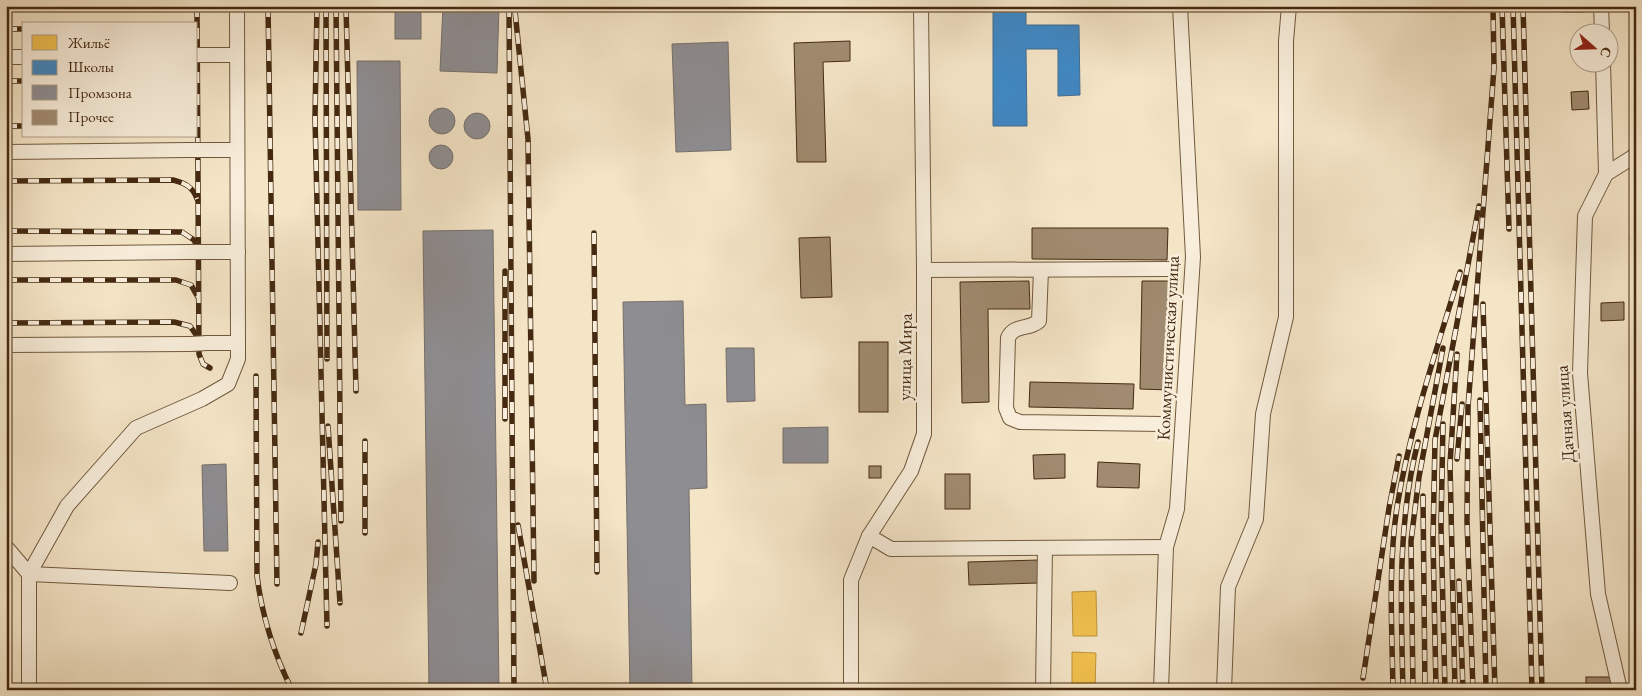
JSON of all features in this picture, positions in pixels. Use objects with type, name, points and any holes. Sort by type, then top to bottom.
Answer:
[{"type":"street","points":[[29,690],[29,574],[67,506],[136,428],[202,399],[228,384],[238,359],[236,6]]},
{"type":"street","name":"улица Мира","points":[[851,690],[851,580],[869,536],[911,470],[924,434],[921,6]]},
{"type":"street","name":"Коммунистическая улица","points":[[1162,690],[1166,547],[1177,509],[1193,257],[1180,6]]},
{"type":"street","points":[[1224,690],[1228,587],[1256,519],[1263,414],[1286,318],[1286,51],[1289,6]]},
{"type":"street","points":[[1601,6],[1602,22]]},
{"type":"street","points":[[201,55],[237,55]]},
{"type":"street","points":[[6,57],[22,57]]},
{"type":"street","points":[[1603,72],[1606,174]]},
{"type":"street","points":[[6,152],[238,150]]},
{"type":"street","points":[[1606,174],[1636,155]]},
{"type":"street","name":"Дачная улица","points":[[1606,174],[1585,216],[1580,373],[1598,594],[1620,690]]},
{"type":"street","points":[[6,254],[238,252]]},
{"type":"street","points":[[924,270],[1171,269]]},
{"type":"street","points":[[1042,270],[1039,321],[1034,326],[1016,328],[1010,332],[1008,338],[1006,408],[1010,418],[1020,422],[1162,424]]},
{"type":"street","points":[[6,345],[238,343]]},
{"type":"street","points":[[869,536],[892,549],[1166,547]]},
{"type":"street","points":[[6,547],[29,574],[230,583]]},
{"type":"street","points":[[1043,690],[1044,548]]},
{"type":"building: Жильё","points":[[1096,591],[1097,636],[1073,636],[1072,592]]},
{"type":"building: Жильё","points":[[1072,652],[1096,653],[1095,690],[1072,690]]},
{"type":"building: Школы","points":[[993,6],[1026,6],[1026,25],[1079,25],[1080,95],[1058,96],[1058,49],[1026,49],[1027,126],[993,126]]},
{"type":"building: Промзона","points":[[395,6],[421,6],[421,39],[395,39]]},
{"type":"building: Промзона","points":[[443,6],[499,6],[497,73],[440,71]]},
{"type":"building: Промзона","points":[[728,42],[731,150],[676,152],[672,44]]},
{"type":"building: Промзона","points":[[357,61],[400,61],[401,210],[358,210]]},
{"type":"building: Промзона","points":[[442,108],[451,112],[455,121],[451,130],[442,134],[433,130],[429,121],[433,112]]},
{"type":"building: Промзона","points":[[477,113],[486,117],[490,126],[486,135],[477,139],[468,135],[464,126],[468,117]]},
{"type":"building: Промзона","points":[[441,145],[446,146],[452,152],[452,162],[446,168],[441,169],[436,168],[430,162],[429,157],[430,152],[436,146]]},
{"type":"building: Промзона","points":[[493,230],[499,690],[429,690],[423,231]]},
{"type":"building: Промзона","points":[[683,301],[685,405],[706,404],[707,488],[689,489],[692,690],[630,690],[623,302]]},
{"type":"building: Промзона","points":[[726,348],[754,348],[755,401],[727,402]]},
{"type":"building: Промзона","points":[[828,427],[828,463],[783,463],[783,428]]},
{"type":"building: Промзона","points":[[226,464],[228,551],[204,551],[202,465]]},
{"type":"building: Прочее","points":[[1563,6],[1584,6],[1584,12],[1563,12]]},
{"type":"building: Прочее","points":[[850,41],[850,61],[823,62],[826,162],[797,162],[794,43]]},
{"type":"building: Прочее","points":[[1588,91],[1589,109],[1572,110],[1571,92]]},
{"type":"building: Прочее","points":[[1032,228],[1168,228],[1167,260],[1032,259]]},
{"type":"building: Прочее","points":[[1636,235],[1636,275],[1633,275],[1630,236]]},
{"type":"building: Прочее","points":[[830,237],[832,297],[801,298],[799,238]]},
{"type":"building: Прочее","points":[[1029,281],[1030,309],[988,309],[989,402],[962,403],[960,282]]},
{"type":"building: Прочее","points":[[1142,281],[1171,281],[1169,390],[1140,389]]},
{"type":"building: Прочее","points":[[1624,302],[1624,320],[1601,321],[1601,303]]},
{"type":"building: Прочее","points":[[859,342],[888,342],[888,412],[859,412]]},
{"type":"building: Прочее","points":[[1030,382],[1134,384],[1133,409],[1029,407]]},
{"type":"building: Прочее","points":[[1065,454],[1065,478],[1034,479],[1033,455]]},
{"type":"building: Прочее","points":[[1098,462],[1140,464],[1139,488],[1097,487]]},
{"type":"building: Прочее","points":[[869,466],[881,466],[881,478],[869,478]]},
{"type":"building: Прочее","points":[[945,474],[970,474],[970,509],[945,509]]},
{"type":"building: Прочее","points":[[1039,560],[1039,583],[969,585],[968,562]]},
{"type":"building: Прочее","points":[[1586,677],[1614,677],[1614,690],[1586,690]]},
{"type":"railway","points":[[197,6],[197,22]]},
{"type":"railway","points":[[268,6],[277,584]]},
{"type":"railway","points":[[317,6],[315,118],[327,626]]},
{"type":"railway","points":[[326,6],[327,359]]},
{"type":"railway","points":[[336,6],[341,521]]},
{"type":"railway","points":[[346,6],[356,391]]},
{"type":"railway","points":[[509,6],[514,690]]},
{"type":"railway","points":[[1473,690],[1467,521],[1468,407],[1494,68],[1493,6]]},
{"type":"railway","points":[[1502,6],[1509,229]]},
{"type":"railway","points":[[1513,6],[1532,690]]},
{"type":"railway","points":[[1523,6],[1542,690]]},
{"type":"railway","points":[[515,11],[528,139],[534,581]]},
{"type":"railway","points":[[6,29],[22,29]]},
{"type":"railway","points":[[6,81],[22,81]]},
{"type":"railway","points":[[6,126],[22,126]]},
{"type":"railway","points":[[198,138],[199,354],[203,364],[210,368]]},
{"type":"railway","points":[[6,181],[173,180],[188,186],[197,199]]},
{"type":"railway","points":[[1436,690],[1433,540],[1435,440],[1479,206]]},
{"type":"railway","points":[[6,231],[182,232],[194,240],[198,248]]},
{"type":"railway","points":[[594,233],[597,572]]},
{"type":"railway","points":[[505,271],[505,419]]},
{"type":"railway","points":[[1393,690],[1392,552],[1397,507],[1409,447],[1433,359],[1460,272]]},
{"type":"railway","points":[[6,280],[176,280],[191,285],[198,297]]},
{"type":"railway","points":[[1483,304],[1495,690]]},
{"type":"railway","points":[[6,323],[174,322],[190,326],[199,339]]},
{"type":"railway","points":[[1413,690],[1411,541],[1419,477],[1443,348]]},
{"type":"railway","points":[[1455,690],[1450,464],[1457,354]]},
{"type":"railway","points":[[256,376],[257,576],[262,606],[270,634],[292,690]]},
{"type":"railway","points":[[1480,400],[1486,690]]},
{"type":"railway","points":[[1457,459],[1462,404]]},
{"type":"railway","points":[[1443,424],[1441,526],[1445,690]]},
{"type":"railway","points":[[328,426],[340,603]]},
{"type":"railway","points":[[365,441],[365,533]]},
{"type":"railway","points":[[1403,690],[1401,597],[1403,535],[1411,473],[1418,442]]},
{"type":"railway","points":[[1363,678],[1389,508],[1399,456]]},
{"type":"railway","points":[[1423,496],[1425,690]]},
{"type":"railway","points":[[518,525],[547,690]]},
{"type":"railway","points":[[301,633],[316,564],[318,542]]},
{"type":"railway","points":[[1459,581],[1463,690]]}]
